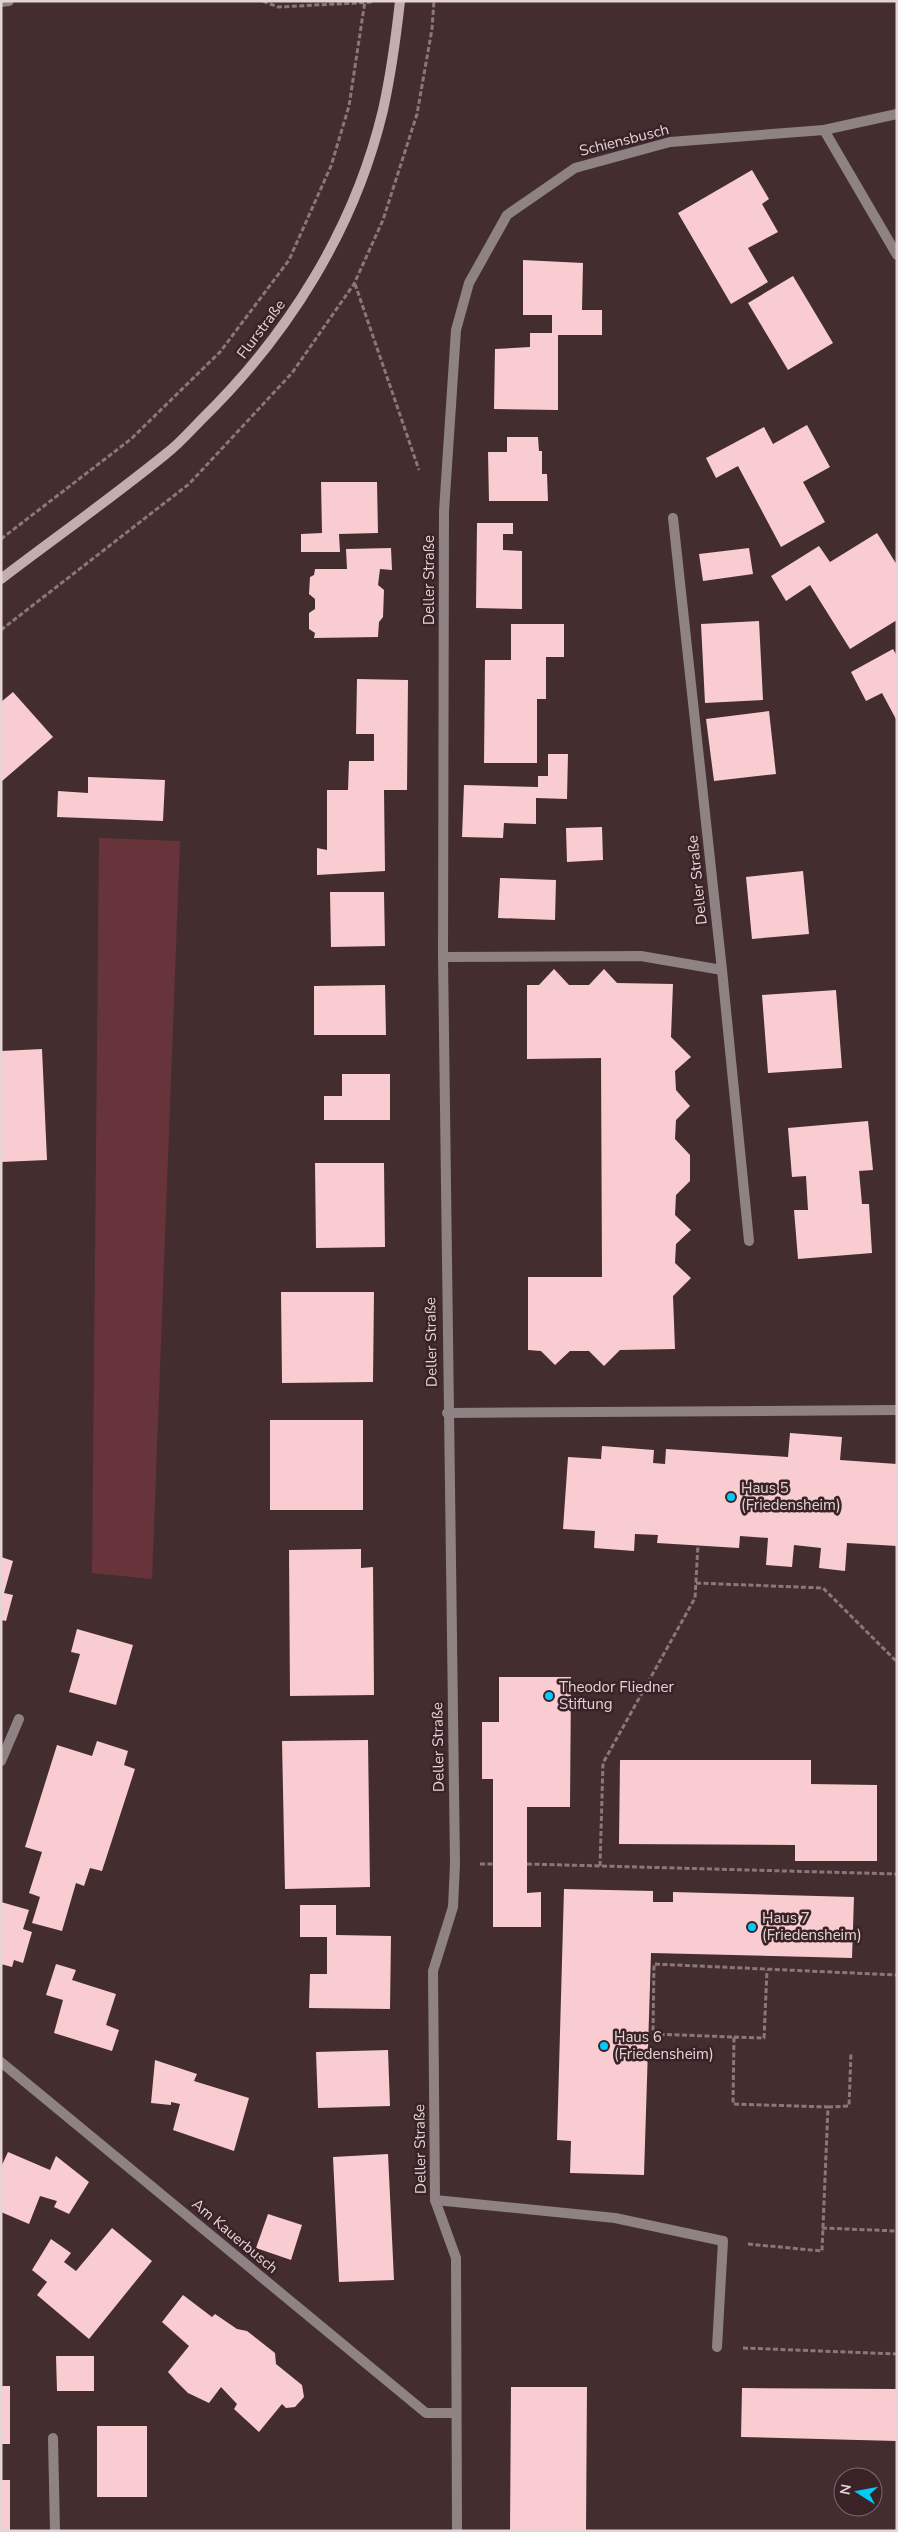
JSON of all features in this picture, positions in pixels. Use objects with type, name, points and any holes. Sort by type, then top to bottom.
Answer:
[{"type":"main road","name":"Flurstraße","points":[[1,579],[168,452],[239,383],[292,314],[327,257],[366,168],[383,110],[400,1]]},
{"type":"street","points":[[1,2],[9,1]]},
{"type":"street","name":"Schiensbusch","points":[[507,215],[575,168],[670,142],[824,130],[897,114]]},
{"type":"street","points":[[824,130],[897,255]]},
{"type":"street","name":"Deller Straße","points":[[457,2531],[456,2258],[436,2200],[433,1971],[453,1907],[455,1864],[447,1413],[443,957],[444,510],[456,330],[469,283],[507,215]]},
{"type":"street","name":"Deller Straße","points":[[673,518],[749,1241]]},
{"type":"street","points":[[443,957],[641,956],[722,970]]},
{"type":"street","points":[[447,1413],[897,1410]]},
{"type":"street","points":[[1,1761],[19,1719]]},
{"type":"street","name":"Am Kauerbusch","points":[[1,2062],[426,2413],[456,2413]]},
{"type":"street","points":[[436,2200],[615,2218],[723,2241],[717,2347]]},
{"type":"street","points":[[53,2438],[55,2531]]},
{"type":"path","points":[[263,1],[278,7],[382,2]]},
{"type":"path","points":[[1,539],[132,439],[220,352],[289,260],[331,166],[350,106],[365,1]]},
{"type":"path","points":[[400,170],[417,114],[432,28],[434,1]]},
{"type":"path","points":[[354,284],[422,479],[444,510]]},
{"type":"path","points":[[600,1866],[603,1763],[694,1598],[698,1545]]},
{"type":"path","points":[[696,1583],[824,1588],[897,1662]]},
{"type":"path","points":[[527,1864],[897,1874]]},
{"type":"path","points":[[767,1970],[764,2038],[652,2034],[654,1964],[897,1975]]},
{"type":"path","points":[[734,2037],[732,2104],[849,2106],[851,2053]]},
{"type":"path","points":[[723,2241],[822,2250],[828,2107]]},
{"type":"path","points":[[822,2228],[897,2231]]},
{"type":"path","points":[[717,2347],[897,2354]]},
{"type":"shaded area","points":[[99,838],[180,841],[152,1579],[92,1573]]},
{"type":"building","points":[[752,170],[769,199],[762,204],[778,232],[748,248],[768,282],[731,304],[678,213]]},
{"type":"building","points":[[523,260],[583,263],[582,310],[602,310],[602,335],[558,335],[558,410],[494,409],[495,349],[530,347],[530,333],[552,333],[552,315],[523,315]]},
{"type":"building","points":[[793,276],[833,343],[788,370],[748,303]]},
{"type":"building","points":[[807,425],[830,467],[803,482],[825,522],[781,547],[738,466],[716,478],[706,458],[764,427],[773,444]]},
{"type":"building","points":[[507,437],[538,437],[539,451],[542,451],[542,474],[547,474],[548,501],[489,501],[488,452],[507,452]]},
{"type":"building","points":[[321,482],[377,482],[378,533],[339,534],[340,552],[301,552],[301,534],[322,533]]},
{"type":"building","points":[[477,523],[513,523],[513,534],[503,534],[503,550],[522,551],[522,609],[476,608]]},
{"type":"building","points":[[877,533],[897,565],[897,620],[850,649],[810,585],[786,601],[771,576],[819,546],[830,562]]},
{"type":"building","points":[[391,548],[392,570],[380,569],[378,585],[384,590],[383,617],[379,622],[378,637],[314,638],[315,633],[309,629],[309,613],[315,609],[315,599],[309,594],[310,577],[314,575],[315,569],[347,569],[346,549]]},
{"type":"building","points":[[749,548],[753,574],[703,581],[699,554]]},
{"type":"building","points":[[759,621],[763,700],[705,703],[701,624]]},
{"type":"building","points":[[511,624],[564,624],[564,657],[546,657],[546,699],[537,699],[537,763],[484,763],[485,660],[511,660]]},
{"type":"building","points":[[893,649],[897,656],[897,721],[882,693],[866,701],[851,672]]},
{"type":"building","points":[[357,679],[408,680],[407,790],[384,790],[385,871],[317,875],[317,848],[327,850],[327,790],[348,790],[349,761],[374,761],[374,734],[356,734]]},
{"type":"building","points":[[13,692],[53,737],[1,782],[1,702]]},
{"type":"building","points":[[769,711],[776,774],[714,781],[706,719]]},
{"type":"building","points":[[548,754],[568,754],[567,799],[536,798],[536,824],[504,823],[503,838],[462,837],[464,785],[538,787],[538,776],[548,776]]},
{"type":"building","points":[[88,777],[165,780],[163,821],[57,817],[58,791],[88,793]]},
{"type":"building","points":[[602,827],[603,860],[567,862],[566,828]]},
{"type":"building","points":[[803,871],[809,934],[752,939],[746,877]]},
{"type":"building","points":[[500,878],[556,880],[555,920],[498,918]]},
{"type":"building","points":[[330,892],[384,892],[385,946],[331,947]]},
{"type":"building","points":[[554,969],[569,985],[589,985],[604,969],[617,983],[673,984],[671,1037],[691,1057],[675,1071],[676,1090],[690,1106],[676,1120],[675,1139],[690,1155],[690,1181],[676,1195],[675,1215],[691,1230],[676,1244],[675,1263],[691,1278],[673,1296],[675,1349],[620,1350],[604,1366],[589,1351],[570,1351],[555,1365],[541,1351],[528,1350],[528,1277],[602,1277],[601,1058],[527,1059],[527,985],[539,985]]},
{"type":"building","points":[[385,985],[386,1035],[314,1035],[314,986]]},
{"type":"building","points":[[836,990],[842,1068],[768,1073],[762,995]]},
{"type":"building","points":[[42,1049],[47,1160],[1,1162],[1,1051]]},
{"type":"building","points":[[342,1074],[390,1074],[390,1120],[324,1120],[324,1096],[342,1096]]},
{"type":"building","points":[[868,1121],[873,1170],[859,1171],[862,1204],[869,1204],[872,1253],[798,1259],[794,1210],[808,1210],[806,1176],[792,1177],[788,1128]]},
{"type":"building","points":[[315,1163],[384,1163],[385,1247],[316,1248]]},
{"type":"building","points":[[281,1292],[374,1292],[373,1382],[282,1383]]},
{"type":"building","points":[[270,1420],[363,1420],[363,1510],[270,1510]]},
{"type":"building","name":"Haus 5 (Friedensheim)","points":[[790,1433],[842,1437],[840,1460],[897,1464],[897,1546],[847,1543],[845,1571],[819,1568],[821,1548],[794,1545],[792,1567],[766,1565],[768,1538],[740,1536],[739,1548],[657,1543],[658,1535],[635,1534],[634,1551],[594,1548],[595,1531],[563,1529],[568,1457],[601,1459],[602,1446],[654,1450],[653,1463],[665,1464],[666,1449],[788,1457]]},
{"type":"building","points":[[361,1549],[361,1568],[373,1567],[374,1695],[290,1696],[289,1550]]},
{"type":"building","points":[[1,1557],[13,1561],[4,1593],[13,1595],[6,1621],[1,1620]]},
{"type":"building","points":[[77,1629],[133,1645],[116,1705],[69,1692],[80,1654],[71,1652]]},
{"type":"building","points":[[499,1677],[571,1677],[570,1807],[527,1807],[527,1893],[541,1892],[541,1927],[493,1927],[493,1779],[482,1779],[482,1722],[499,1722]]},
{"type":"building","points":[[368,1740],[370,1887],[285,1889],[282,1741]]},
{"type":"building","points":[[97,1741],[128,1751],[124,1765],[135,1769],[102,1871],[90,1868],[84,1886],[76,1883],[62,1931],[32,1923],[40,1897],[29,1893],[42,1852],[25,1847],[57,1745],[92,1756]]},
{"type":"building","points":[[620,1760],[811,1760],[811,1784],[877,1785],[877,1861],[795,1861],[795,1845],[619,1844]]},
{"type":"building","name":"Haus 6 (Friedensheim)","points":[[564,1889],[653,1891],[653,1902],[673,1902],[673,1892],[854,1897],[852,1958],[651,1953],[644,2175],[570,2173],[571,2141],[557,2140]]},
{"type":"building","points":[[1,1902],[29,1910],[23,1929],[32,1932],[23,1963],[14,1960],[12,1967],[1,1964]]},
{"type":"building","points":[[300,1905],[336,1905],[336,1935],[391,1936],[390,2009],[309,2008],[310,1974],[327,1974],[327,1937],[300,1937]]},
{"type":"building","points":[[56,1964],[76,1970],[72,1980],[116,1994],[106,2025],[119,2030],[112,2051],[54,2033],[63,2000],[46,1995]]},
{"type":"building","points":[[388,2050],[390,2106],[318,2108],[316,2052]]},
{"type":"building","points":[[155,2060],[197,2074],[194,2081],[249,2098],[234,2151],[173,2130],[180,2104],[171,2102],[171,2105],[151,2103]]},
{"type":"building","points":[[8,2152],[50,2170],[56,2156],[89,2182],[69,2214],[54,2207],[57,2201],[40,2196],[29,2224],[1,2212],[1,2167]]},
{"type":"building","points":[[388,2154],[394,2280],[339,2282],[333,2157]]},
{"type":"building","points":[[268,2214],[302,2225],[291,2260],[256,2248]]},
{"type":"building","points":[[112,2228],[152,2261],[89,2339],[37,2295],[47,2282],[32,2270],[51,2239],[71,2253],[64,2262],[76,2271]]},
{"type":"building","points":[[183,2295],[212,2317],[215,2314],[237,2329],[247,2331],[275,2353],[276,2364],[302,2385],[304,2397],[295,2407],[286,2408],[282,2404],[259,2432],[234,2409],[237,2404],[221,2387],[209,2403],[188,2393],[176,2381],[168,2372],[189,2346],[162,2322]]},
{"type":"building","points":[[56,2356],[94,2356],[94,2391],[57,2391]]},
{"type":"building","points":[[1,2386],[10,2386],[10,2444],[1,2444]]},
{"type":"building","points":[[511,2387],[587,2387],[586,2531],[510,2531]]},
{"type":"building","points":[[742,2388],[897,2389],[897,2441],[741,2437]]},
{"type":"building","points":[[97,2426],[147,2426],[147,2497],[97,2497]]},
{"type":"building","points":[[1,2480],[10,2480],[10,2531],[1,2531]]},
{"type":"place","name":"Haus 5 (Friedensheim)","points":[[731,1497]]},
{"type":"place","name":"Theodor Fliedner Stiftung","points":[[549,1696]]},
{"type":"place","name":"Haus 7 (Friedensheim)","points":[[752,1927]]},
{"type":"place","name":"Haus 6 (Friedensheim)","points":[[604,2046]]}]
